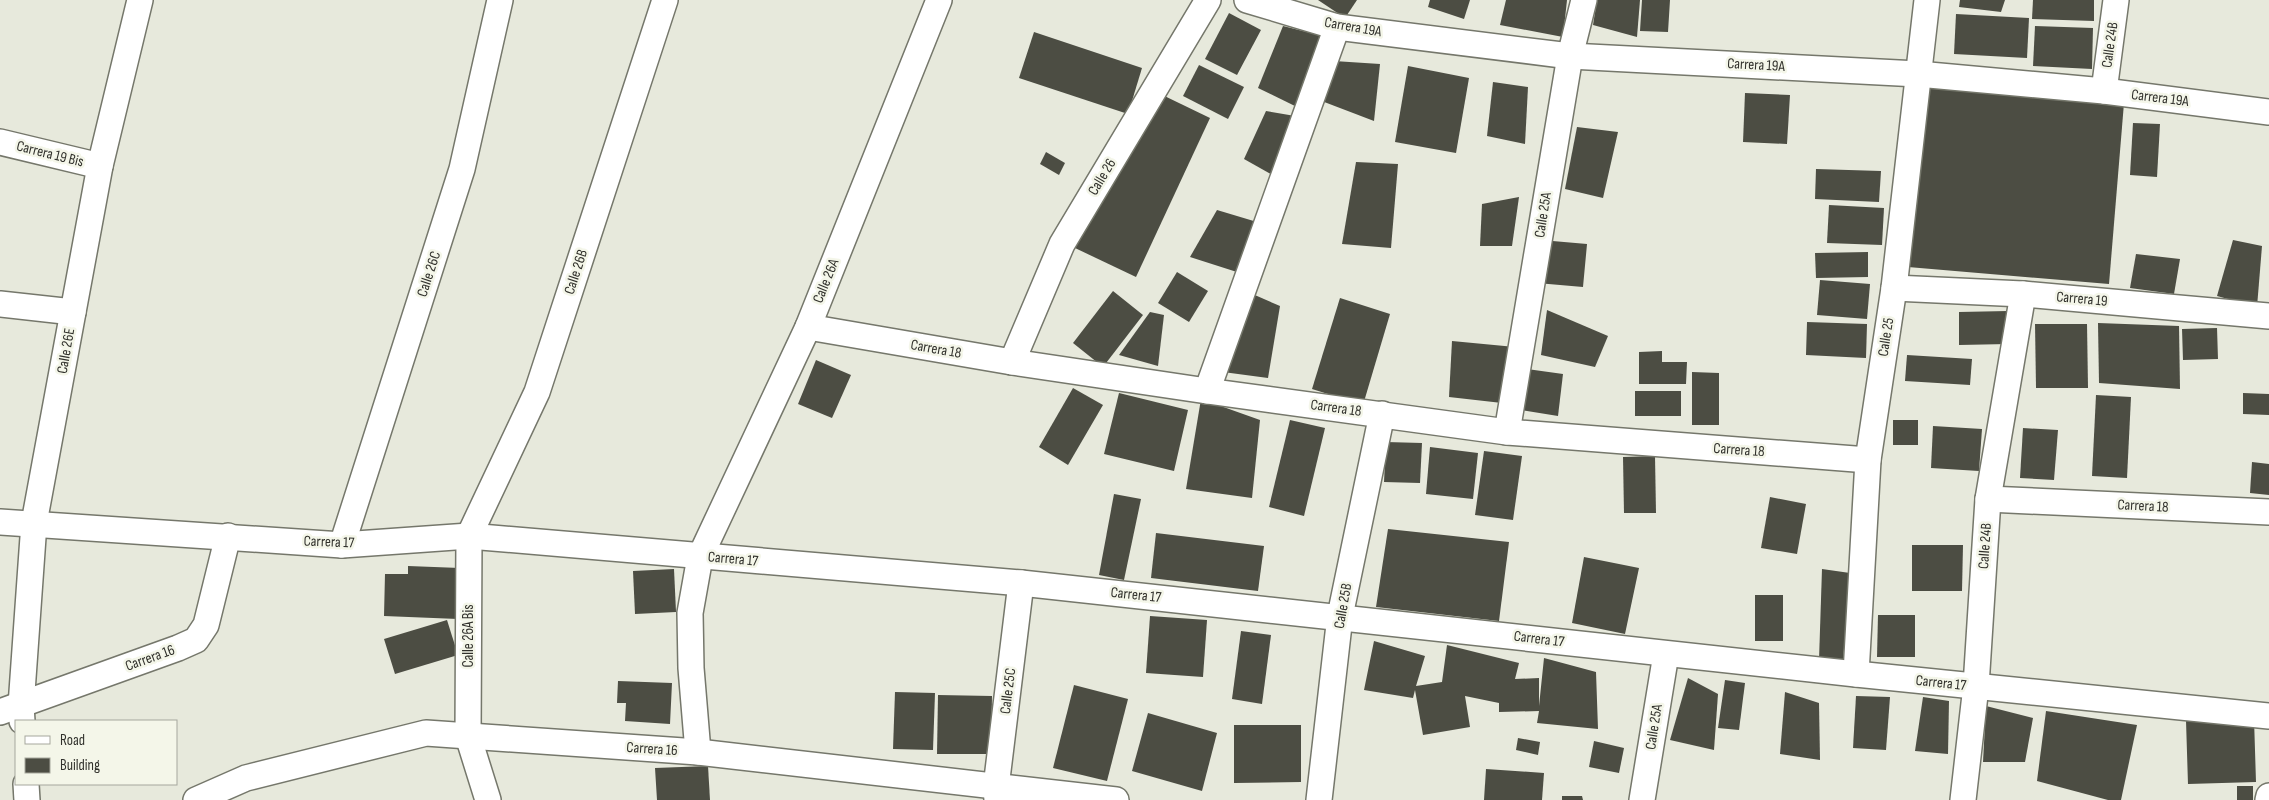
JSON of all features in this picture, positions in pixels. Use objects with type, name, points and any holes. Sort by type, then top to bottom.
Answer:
[{"type":"street","name":"Calle 26E","points":[[14,713],[34,523],[100,166],[140,0]]},
{"type":"street","name":"Calle 26C","points":[[342,545],[462,169],[500,0]]},
{"type":"street","name":"Calle 26B","points":[[469,536],[537,392],[665,0]]},
{"type":"street","name":"Calle 26A","points":[[698,752],[691,668],[690,612],[700,557],[808,327],[939,0]]},
{"type":"street","name":"Calle 26","points":[[1012,362],[1062,244],[1208,0]]},
{"type":"street","name":"Carrera 19A","points":[[1247,0],[1337,27],[1570,56],[1918,74],[2104,91],[2269,112]]},
{"type":"street","name":"Calle 25A","points":[[1507,432],[1570,56],[1584,0]]},
{"type":"street","name":"Calle 25","points":[[1856,674],[1868,460],[1894,288],[1927,0]]},
{"type":"street","name":"Calle 24B","points":[[2104,91],[2116,0]]},
{"type":"street","points":[[1207,391],[1337,27]]},
{"type":"street","name":"Carrera 19 Bis","points":[[0,142],[100,166]]},
{"type":"street","name":"Carrera 19","points":[[1894,288],[2023,294],[2269,316]]},
{"type":"street","name":"Calle 24B","points":[[1964,800],[1976,686],[1988,499],[2023,294]]},
{"type":"street","points":[[0,304],[73,312]]},
{"type":"street","name":"Carrera 18","points":[[808,327],[1012,362],[1507,432],[1868,460]]},
{"type":"street","name":"Calle 25B","points":[[1319,800],[1340,616],[1382,414]]},
{"type":"street","name":"Carrera 18","points":[[1988,499],[2269,512]]},
{"type":"street","name":"Carrera 17","points":[[0,522],[342,545],[469,536],[1021,583],[1340,616],[1666,654],[2269,716]]},
{"type":"street","name":"Carrera 16","points":[[14,713],[196,640],[206,624],[228,536]]},
{"type":"street","name":"Calle 26A Bis","points":[[469,536],[468,736],[488,800]]},
{"type":"street","name":"Calle 25C","points":[[996,793],[1021,583]]},
{"type":"street","name":"Calle 25A","points":[[1642,800],[1666,654]]},
{"type":"street","name":"Carrera 16","points":[[196,800],[246,778],[426,733],[698,752],[996,793],[1116,800]]},
{"type":"street","points":[[26,785],[28,800]]},
{"type":"street","points":[[2268,800],[2269,796]]},
{"type":"building","points":[[1318,0],[1357,0],[1345,18]]},
{"type":"building","points":[[1430,0],[1470,0],[1464,19],[1428,7]]},
{"type":"building","points":[[1506,0],[1567,0],[1563,37],[1500,25]]},
{"type":"building","points":[[1597,0],[1640,0],[1637,37],[1593,25]]},
{"type":"building","points":[[1642,0],[1670,0],[1668,32],[1640,31]]},
{"type":"building","points":[[1960,0],[2005,0],[2001,12],[1959,7]]},
{"type":"building","points":[[2033,0],[2094,0],[2094,21],[2032,19]]},
{"type":"building","points":[[1229,13],[1261,30],[1237,75],[1205,59]]},
{"type":"building","points":[[1956,14],[2029,18],[2027,58],[1954,54]]},
{"type":"building","points":[[1283,26],[1323,36],[1299,108],[1258,88]]},
{"type":"building","points":[[2035,26],[2093,28],[2092,69],[2033,66]]},
{"type":"building","points":[[1034,32],[1142,68],[1128,114],[1019,78]]},
{"type":"building","points":[[1334,61],[1380,64],[1374,121],[1319,100]]},
{"type":"building","points":[[1199,65],[1244,87],[1228,119],[1183,96]]},
{"type":"building","points":[[1408,66],[1469,78],[1456,153],[1395,142]]},
{"type":"building","points":[[1493,82],[1528,87],[1525,144],[1487,136]]},
{"type":"building","points":[[1923,85],[2124,103],[2109,284],[1908,267]]},
{"type":"building","points":[[1150,89],[1210,118],[1136,277],[1075,248]]},
{"type":"building","points":[[1745,93],[1790,95],[1787,144],[1743,142]]},
{"type":"building","points":[[1266,111],[1295,116],[1276,177],[1244,159]]},
{"type":"building","points":[[2133,123],[2160,124],[2157,177],[2130,175]]},
{"type":"building","points":[[1577,127],[1618,132],[1603,198],[1565,189]]},
{"type":"building","points":[[1046,152],[1065,163],[1059,175],[1040,164]]},
{"type":"building","points":[[1356,162],[1398,164],[1391,248],[1342,244]]},
{"type":"building","points":[[1816,169],[1881,171],[1879,202],[1815,199]]},
{"type":"building","points":[[1519,197],[1512,246],[1480,246],[1482,204]]},
{"type":"building","points":[[1829,205],[1884,208],[1882,245],[1827,243]]},
{"type":"building","points":[[1217,210],[1257,222],[1240,273],[1190,257]]},
{"type":"building","points":[[1541,240],[1587,244],[1583,287],[1537,283]]},
{"type":"building","points":[[2233,240],[2262,246],[2257,307],[2217,296]]},
{"type":"building","points":[[1868,252],[1868,277],[1816,278],[1815,253]]},
{"type":"building","points":[[2136,254],[2180,259],[2174,294],[2130,288]]},
{"type":"building","points":[[1177,272],[1208,291],[1189,322],[1158,303]]},
{"type":"building","points":[[1820,280],[1870,284],[1867,319],[1817,315]]},
{"type":"building","points":[[1241,289],[1280,306],[1268,378],[1223,372]]},
{"type":"building","points":[[1113,291],[1143,315],[1103,367],[1073,343]]},
{"type":"building","points":[[1340,298],[1390,314],[1363,405],[1312,389]]},
{"type":"building","points":[[1547,310],[1608,336],[1595,367],[1541,355]]},
{"type":"building","points":[[2008,311],[2008,344],[1959,345],[1959,312]]},
{"type":"building","points":[[1150,312],[1164,315],[1158,366],[1119,355]]},
{"type":"building","points":[[1807,322],[1867,324],[1866,358],[1806,355]]},
{"type":"building","points":[[2098,323],[2179,326],[2180,389],[2099,383]]},
{"type":"building","points":[[2035,324],[2087,324],[2088,388],[2036,388]]},
{"type":"building","points":[[2217,328],[2218,359],[2183,360],[2182,329]]},
{"type":"building","points":[[1452,341],[1515,347],[1502,403],[1449,397]]},
{"type":"building","points":[[1662,351],[1662,362],[1687,362],[1686,384],[1639,384],[1639,352]]},
{"type":"building","points":[[1907,355],[1972,359],[1970,385],[1905,381]]},
{"type":"building","points":[[816,360],[851,375],[832,418],[798,404]]},
{"type":"building","points":[[1527,369],[1563,374],[1558,416],[1521,410]]},
{"type":"building","points":[[1692,372],[1719,373],[1719,425],[1692,425]]},
{"type":"building","points":[[1073,388],[1103,405],[1068,465],[1039,447]]},
{"type":"building","points":[[1635,391],[1681,391],[1681,416],[1635,416]]},
{"type":"building","points":[[1119,393],[1188,410],[1174,471],[1104,454]]},
{"type":"building","points":[[2243,393],[2269,394],[2269,415],[2243,414]]},
{"type":"building","points":[[2096,395],[2131,397],[2127,478],[2092,476]]},
{"type":"building","points":[[1201,399],[1260,420],[1252,498],[1186,489]]},
{"type":"building","points":[[1290,420],[1325,428],[1304,516],[1269,507]]},
{"type":"building","points":[[1893,420],[1918,420],[1918,445],[1893,445]]},
{"type":"building","points":[[1933,426],[1982,429],[1979,471],[1931,468]]},
{"type":"building","points":[[2023,428],[2058,430],[2054,480],[2020,478]]},
{"type":"building","points":[[1386,442],[1422,443],[1420,483],[1384,482]]},
{"type":"building","points":[[1430,447],[1478,453],[1473,499],[1426,494]]},
{"type":"building","points":[[1484,451],[1522,456],[1513,520],[1475,515]]},
{"type":"building","points":[[1655,456],[1656,513],[1624,513],[1623,457]]},
{"type":"building","points":[[2252,462],[2269,464],[2269,495],[2250,493]]},
{"type":"building","points":[[1114,494],[1141,499],[1124,580],[1099,575]]},
{"type":"building","points":[[1770,497],[1806,504],[1797,554],[1761,548]]},
{"type":"building","points":[[1388,529],[1509,542],[1499,621],[1376,607]]},
{"type":"building","points":[[1156,533],[1264,546],[1258,591],[1151,578]]},
{"type":"building","points":[[1912,545],[1963,545],[1962,591],[1912,591]]},
{"type":"building","points":[[1584,557],[1639,568],[1625,634],[1572,623]]},
{"type":"building","points":[[408,566],[460,568],[458,619],[384,616],[385,574],[408,574]]},
{"type":"building","points":[[674,569],[676,612],[635,614],[633,571]]},
{"type":"building","points":[[1822,569],[1850,573],[1843,661],[1819,660]]},
{"type":"building","points":[[1755,595],[1783,595],[1783,641],[1755,641]]},
{"type":"building","points":[[1878,615],[1915,615],[1915,657],[1877,657]]},
{"type":"building","points":[[1150,616],[1207,620],[1203,677],[1146,673]]},
{"type":"building","points":[[447,620],[458,655],[395,674],[384,639]]},
{"type":"building","points":[[1241,631],[1271,635],[1262,704],[1232,699]]},
{"type":"building","points":[[1374,641],[1425,656],[1416,686],[1442,682],[1447,645],[1519,663],[1515,679],[1539,678],[1539,706],[1544,658],[1596,672],[1598,729],[1537,723],[1539,711],[1499,712],[1499,703],[1465,696],[1470,727],[1423,735],[1415,690],[1413,698],[1364,690]]},
{"type":"building","points":[[1688,678],[1718,694],[1714,750],[1670,740]]},
{"type":"building","points":[[1725,680],[1745,683],[1739,730],[1718,728]]},
{"type":"building","points":[[618,681],[672,683],[670,724],[625,721],[626,703],[617,703]]},
{"type":"building","points":[[1074,685],[1128,699],[1107,781],[1053,768]]},
{"type":"building","points":[[895,692],[935,693],[933,750],[893,749]]},
{"type":"building","points":[[1785,692],[1819,703],[1820,760],[1780,754]]},
{"type":"building","points":[[938,695],[992,696],[991,754],[937,754]]},
{"type":"building","points":[[1856,696],[1890,697],[1886,750],[1853,748]]},
{"type":"building","points":[[1923,697],[1949,701],[1948,754],[1915,751]]},
{"type":"building","points":[[1986,706],[2033,718],[2025,762],[1983,762]]},
{"type":"building","points":[[2046,711],[2137,725],[2121,800],[2108,800],[2037,781]]},
{"type":"building","points":[[1148,713],[1217,733],[1202,791],[1132,771]]},
{"type":"building","points":[[2254,719],[2256,782],[2188,784],[2186,721]]},
{"type":"building","points":[[1234,725],[1301,725],[1301,782],[1234,783]]},
{"type":"building","points":[[1518,738],[1540,742],[1538,755],[1516,750]]},
{"type":"building","points":[[1594,741],[1624,748],[1619,773],[1589,767]]},
{"type":"building","points":[[708,766],[710,800],[657,800],[655,768]]},
{"type":"building","points":[[1486,769],[1544,773],[1542,800],[1484,800]]},
{"type":"building","points":[[2237,786],[2253,786],[2253,800],[2237,800]]},
{"type":"building","points":[[1562,796],[1582,796],[1583,800],[1562,800]]}]
